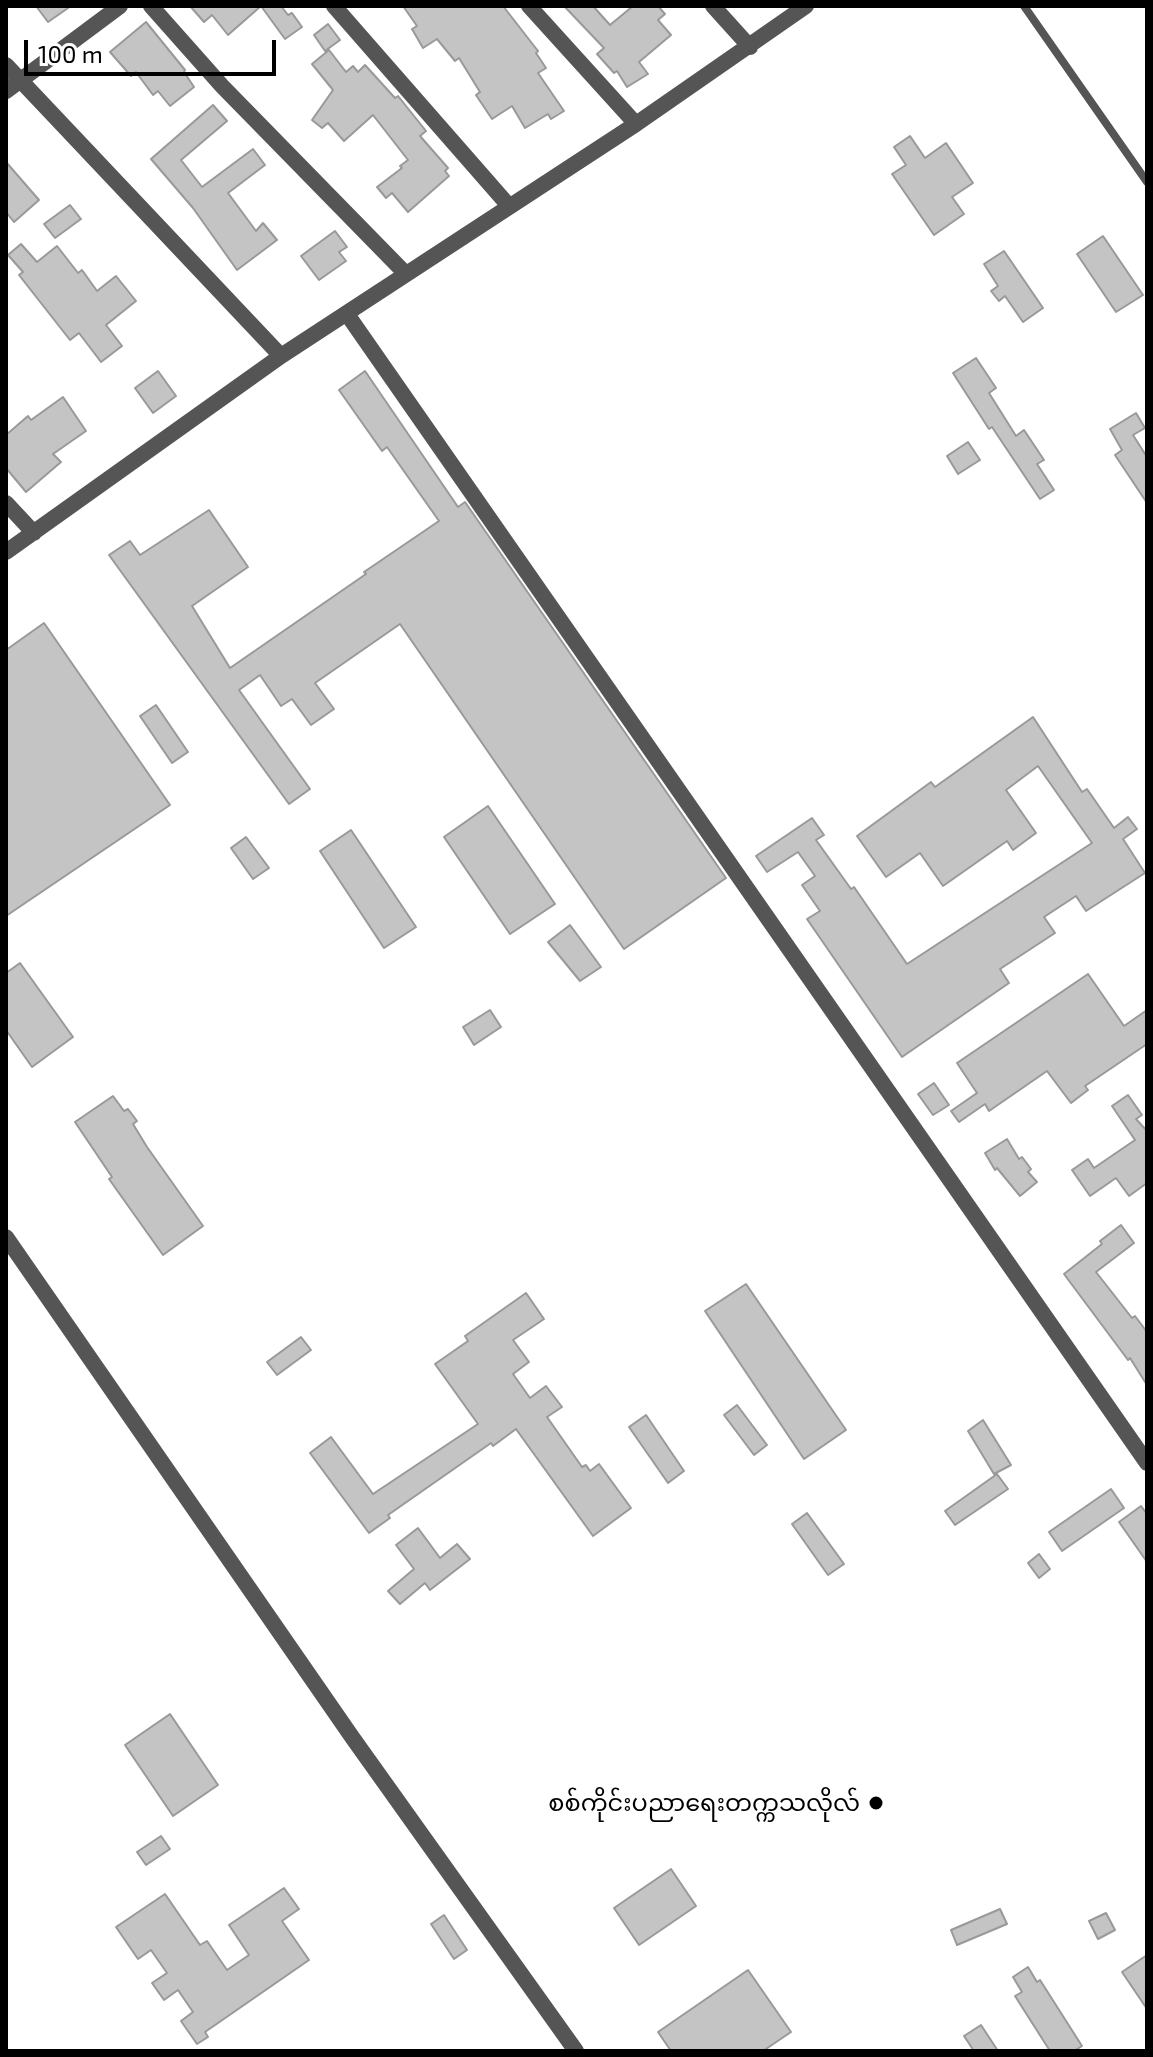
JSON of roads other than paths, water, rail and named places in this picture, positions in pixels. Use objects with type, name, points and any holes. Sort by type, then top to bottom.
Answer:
[{"type":"street","points":[[6,91],[120,6]]},
{"type":"street","points":[[151,6],[222,86],[405,273]]},
{"type":"street","points":[[334,6],[509,206]]},
{"type":"street","points":[[529,6],[636,124]]},
{"type":"street","points":[[713,6],[750,47]]},
{"type":"street","points":[[6,552],[281,356],[636,124],[806,6]]},
{"type":"street","points":[[6,65],[281,356]]},
{"type":"street","points":[[347,314],[1147,1463]]},
{"type":"street","points":[[6,503],[34,533]]},
{"type":"street","points":[[6,1237],[352,1737],[576,2051]]},
{"type":"lane","points":[[1024,6],[1147,182]]},
{"type":"place","name":"စစ်ကိုင်းပညာရေးတက္ကသလိုလ်","points":[[876,1803]]}]
